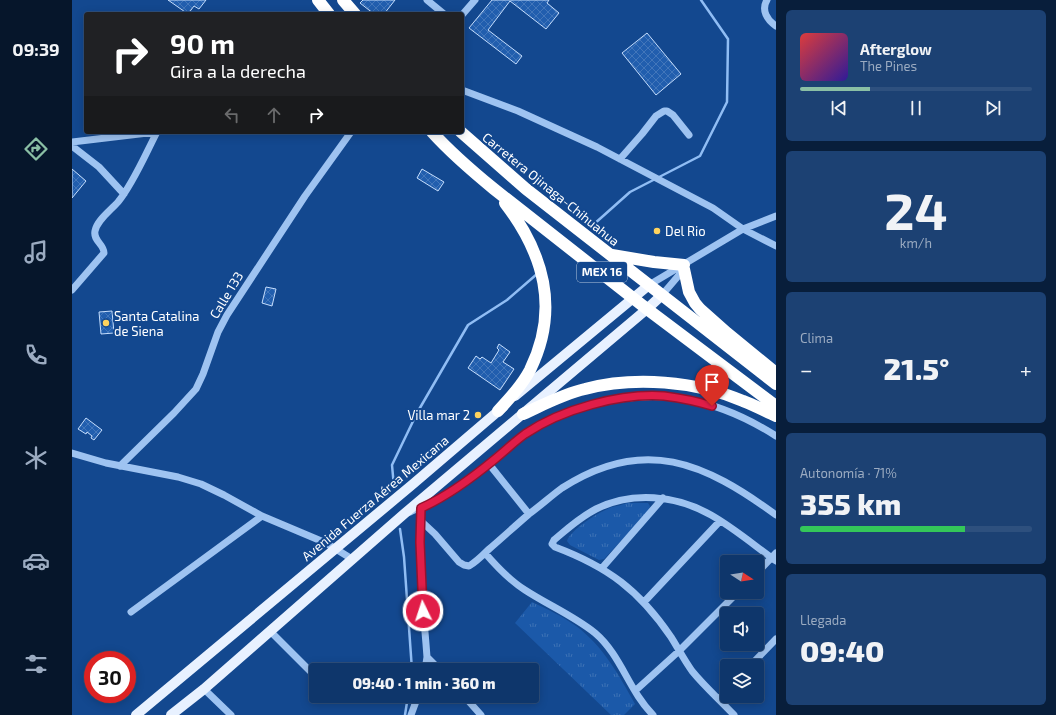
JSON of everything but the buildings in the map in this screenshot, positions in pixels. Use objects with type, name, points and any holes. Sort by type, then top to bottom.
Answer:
[{"type":"highway","points":[[318,0],[327,12]]},
{"type":"highway","points":[[343,0],[353,12]]},
{"type":"highway","name":"MEX 16","points":[[434,134],[444,145],[494,189],[635,298],[647,309],[776,406]]},
{"type":"highway","name":"Carretera Ojinaga-Chihuahua","points":[[463,134],[526,189],[776,384]]},
{"type":"highway","points":[[494,189],[513,213],[533,247],[543,276],[546,300],[544,330],[530,370],[516,392],[498,411]]},
{"type":"highway","points":[[610,254],[654,262],[686,265],[689,292],[694,303],[727,333],[776,373]]},
{"type":"highway","points":[[523,414],[563,396],[585,389],[623,382],[652,382],[706,389],[721,393],[742,400],[776,416]]},
{"type":"main road","name":"Avenida Fuerza Aérea Mexicana","points":[[136,715],[649,285]]},
{"type":"main road","points":[[171,715],[204,689],[404,514],[662,295]]},
{"type":"street","points":[[427,0],[442,12]]},
{"type":"street","points":[[464,13],[476,0]]},
{"type":"street","points":[[767,1],[764,6],[765,12],[767,17],[776,26]]},
{"type":"street","points":[[464,91],[518,111],[620,158],[713,208],[744,230],[776,246]]},
{"type":"street","points":[[620,158],[656,116],[664,110],[673,115],[690,135]]},
{"type":"street","points":[[72,142],[139,134]]},
{"type":"street","points":[[72,290],[104,253],[103,247],[95,237],[95,230],[124,194],[155,134]]},
{"type":"street","name":"Calle 133","points":[[120,466],[174,413],[196,389],[200,383],[218,332],[227,315],[304,196],[350,134]]},
{"type":"street","points":[[72,146],[99,166],[124,194]]},
{"type":"street","points":[[649,285],[686,265],[715,246],[744,230],[776,216]]},
{"type":"street","points":[[662,295],[686,265]]},
{"type":"street","points":[[404,514],[438,500],[457,488],[525,435],[556,418],[596,404],[639,396],[663,396],[688,399],[712,406],[746,419],[776,436]]},
{"type":"street","points":[[72,453],[106,463],[178,477],[212,488],[262,516],[320,541],[352,559]]},
{"type":"street","points":[[421,521],[435,534],[461,564],[466,566],[472,565],[529,514],[562,489],[600,469],[635,460],[652,459],[672,461],[692,466],[710,473],[731,484],[776,515]]},
{"type":"street","points":[[489,464],[529,514]]},
{"type":"street","points":[[734,715],[707,689],[691,669],[666,631],[644,602],[602,568],[583,558],[555,547],[552,542],[584,516],[607,505],[638,497],[663,498],[699,509],[720,521],[775,558],[764,567]]},
{"type":"street","points":[[602,568],[663,498]]},
{"type":"street","points":[[421,508],[421,585],[427,657],[426,663]]},
{"type":"street","points":[[131,612],[262,516]]},
{"type":"street","points":[[644,602],[720,521]]},
{"type":"street","points":[[485,553],[501,571],[524,590],[579,622],[595,634],[612,653],[642,703],[653,715]]},
{"type":"street","points":[[635,691],[679,651],[731,599]]},
{"type":"street","points":[[270,631],[309,670]]},
{"type":"street","points":[[757,659],[776,639]]},
{"type":"street","points":[[427,657],[433,663]]},
{"type":"street","points":[[204,689],[231,715]]},
{"type":"street","points":[[411,715],[415,703]]},
{"type":"street","points":[[470,703],[481,715]]},
{"type":"green space","points":[[627,503],[648,503],[650,506],[649,511],[604,559],[599,560],[570,545],[567,541],[574,531],[593,517],[612,507]]},
{"type":"green space","points":[[532,602],[576,626],[586,634],[602,652],[610,662],[635,704],[624,715],[611,715],[515,623]]},
{"type":"waterway","points":[[593,225],[630,192],[700,156],[727,102],[728,39],[701,0]]},
{"type":"waterway","points":[[394,487],[392,465],[417,413],[468,325],[507,300],[537,274]]},
{"type":"waterway","points":[[400,529],[404,557],[412,663]]},
{"type":"waterway","points":[[405,715],[407,703]]},
{"type":"place","name":"Del Rio","points":[[657,231]]},
{"type":"place","name":"Santa Catalina de Siena","points":[[106,323]]},
{"type":"place","name":"Villa mar 2","points":[[478,415]]},
{"type":"route","points":[[423,611],[420,542],[421,508],[438,500],[457,488],[525,435],[547,422],[577,410],[596,404],[639,396],[663,396],[688,399],[712,406]]}]
